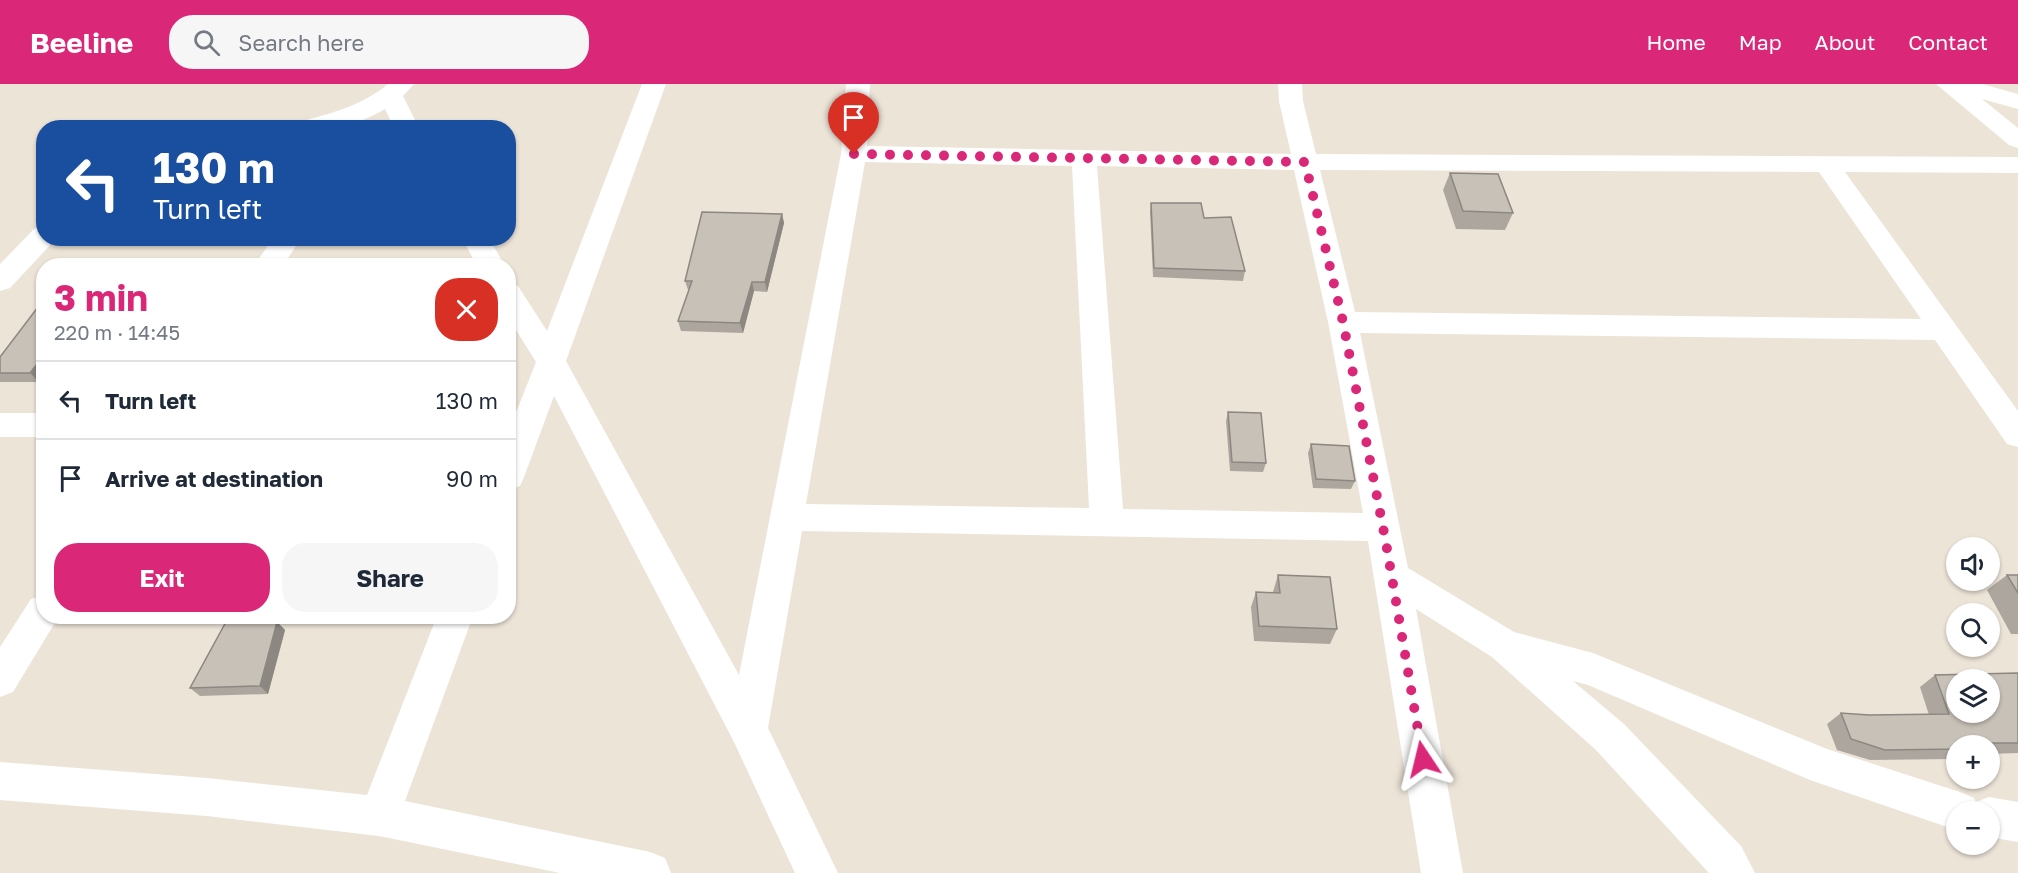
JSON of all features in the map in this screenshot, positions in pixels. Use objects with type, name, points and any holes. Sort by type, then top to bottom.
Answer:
[{"type":"street","points":[[516,456],[654,84]]},
{"type":"street","points":[[748,729],[854,154],[858,84]]},
{"type":"street","points":[[1290,84],[1291,101],[1343,322],[1383,527],[1442,873]]},
{"type":"street","points":[[1948,84],[2018,140]]},
{"type":"street","points":[[1958,84],[2013,102]]},
{"type":"street","points":[[342,120],[364,112],[396,109]]},
{"type":"street","points":[[854,154],[1305,162],[2018,165]]},
{"type":"street","points":[[1084,158],[1107,522]]},
{"type":"street","points":[[1827,165],[2018,435]]},
{"type":"street","points":[[0,281],[36,244]]},
{"type":"street","points":[[516,306],[552,363],[748,729],[817,873]]},
{"type":"street","points":[[1343,322],[1944,330]]},
{"type":"street","points":[[0,425],[36,425]]},
{"type":"street","points":[[787,517],[1383,527]]},
{"type":"street","points":[[1392,576],[1505,646],[1610,737],[1726,861],[1734,873]]},
{"type":"street","points":[[0,680],[36,623]]},
{"type":"street","points":[[379,816],[452,624]]},
{"type":"street","points":[[1505,646],[1593,670],[1824,767],[1946,807]]},
{"type":"street","points":[[0,781],[207,797],[379,816],[578,856],[650,873]]},
{"type":"street","points":[[2000,819],[2018,822]]},
{"type":"building","points":[[1450,173],[1498,174],[1513,213],[1463,211]]},
{"type":"building","points":[[1151,203],[1201,203],[1204,218],[1231,217],[1245,271],[1154,268]]},
{"type":"building","points":[[702,212],[782,214],[765,282],[752,282],[740,323],[678,321],[692,281],[685,281]]},
{"type":"building","points":[[36,310],[36,365],[30,373],[0,373],[0,357]]},
{"type":"building","points":[[1228,412],[1261,413],[1266,463],[1232,462]]},
{"type":"building","points":[[1311,444],[1349,446],[1355,481],[1316,479]]},
{"type":"building","points":[[1278,575],[1330,577],[1337,629],[1259,626],[1256,592],[1280,593]]},
{"type":"building","points":[[2007,575],[2018,575],[2018,593]]},
{"type":"building","points":[[225,624],[276,624],[260,686],[190,688]]},
{"type":"building","points":[[2000,673],[2018,673],[2018,743],[2000,743],[2000,735],[1946,735],[1946,749],[1885,750],[1851,739],[1841,713],[1946,714],[1946,723],[2000,723]]},
{"type":"building","points":[[1935,675],[1946,675],[1946,706]]},
{"type":"route","points":[[854,154],[1305,162],[1343,322],[1386,543],[1423,759]]}]
